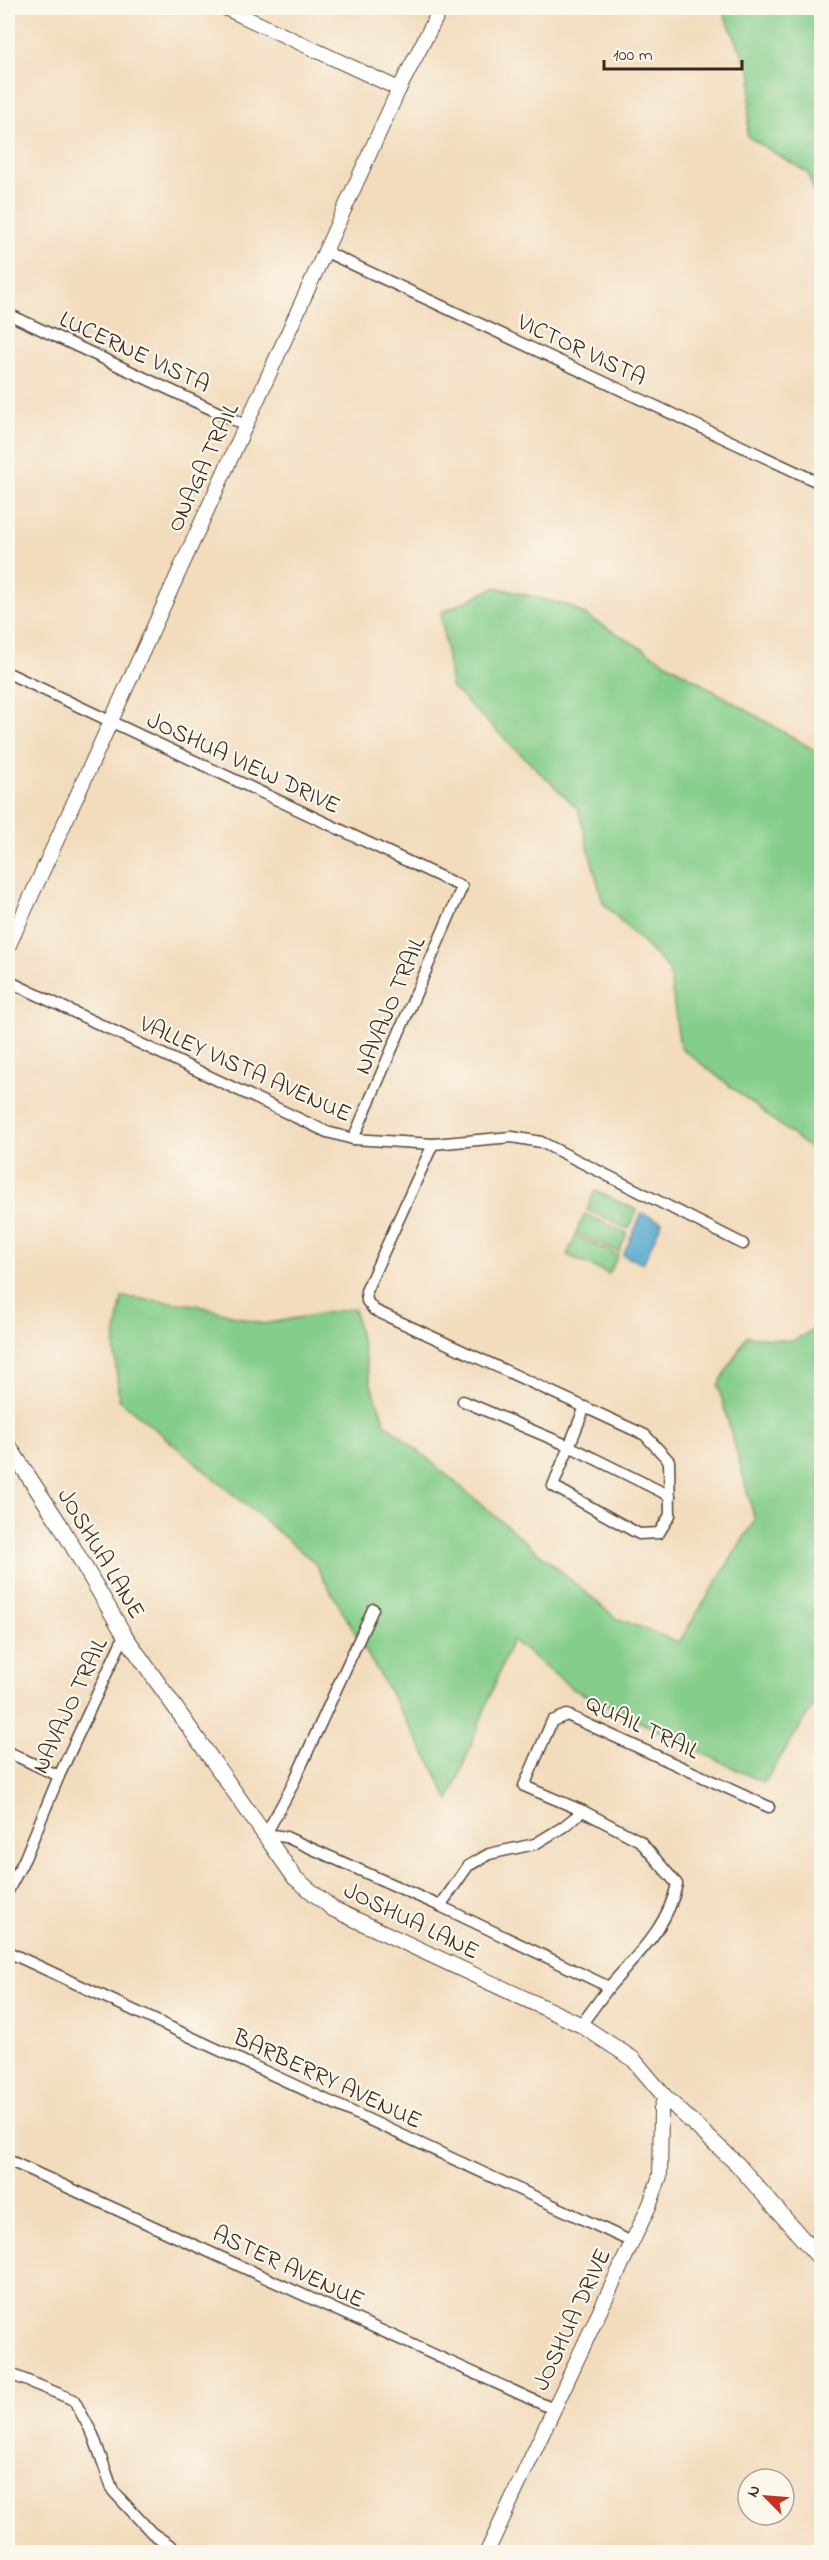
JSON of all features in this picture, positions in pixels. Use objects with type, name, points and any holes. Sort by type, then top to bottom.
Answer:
[{"type":"main road","name":"JOSHUA LANE","points":[[8,1445],[59,1523],[125,1634],[295,1878],[333,1910],[581,2025],[633,2059],[665,2097],[736,2164],[822,2261]]},
{"type":"street","points":[[225,8],[399,88]]},
{"type":"street","name":"ONAGA TRAIL","points":[[8,947],[399,88],[441,8]]},
{"type":"street","name":"VICTOR VISTA","points":[[324,251],[822,484]]},
{"type":"street","name":"LUCERNE VISTA","points":[[8,314],[245,425]]},
{"type":"street","name":"JOSHUA VIEW DRIVE","points":[[8,673],[462,887]]},
{"type":"street","name":"NAVAJO TRAIL","points":[[353,1139],[462,887]]},
{"type":"street","name":"VALLEY VISTA AVENUE","points":[[8,981],[327,1132],[353,1139],[433,1144],[512,1137],[541,1142],[743,1244]]},
{"type":"street","points":[[433,1144],[366,1291],[367,1301],[374,1310],[585,1407],[645,1436],[669,1461],[670,1515],[659,1533],[639,1534],[553,1486],[585,1407]]},
{"type":"street","points":[[463,1401],[568,1446],[670,1496]]},
{"type":"street","points":[[373,1609],[291,1788],[266,1834],[286,1837],[440,1906],[609,1987],[581,2025]]},
{"type":"street","name":"NAVAJO TRAIL","points":[[8,1891],[125,1634]]},
{"type":"street","name":"QUAIL TRAIL","points":[[609,1987],[663,1923],[673,1903],[677,1884],[640,1841],[583,1810],[524,1786],[552,1721],[567,1714],[769,1807]]},
{"type":"street","points":[[8,1752],[59,1776]]},
{"type":"street","points":[[440,1906],[468,1866],[489,1854],[535,1844],[563,1827],[583,1810]]},
{"type":"street","name":"BARBERRY AVENUE","points":[[8,1952],[632,2242]]},
{"type":"street","name":"JOSHUA DRIVE","points":[[487,2553],[650,2204],[660,2176],[661,2109],[665,2097]]},
{"type":"street","name":"ASTER AVENUE","points":[[8,2160],[553,2409]]},
{"type":"street","points":[[8,2373],[74,2400],[93,2435],[113,2491],[152,2534],[180,2553]]},
{"type":"green space","points":[[721,8],[821,8],[821,217],[808,173],[747,136],[752,75]]},
{"type":"green space","points":[[495,587],[570,606],[821,754],[821,1157],[680,1047],[669,969],[603,903],[578,809],[451,687],[441,613]]},
{"type":"green space","points":[[595,1191],[637,1210],[629,1229],[587,1210]]},
{"type":"green space","points":[[585,1214],[627,1233],[619,1252],[576,1233]]},
{"type":"green space","points":[[576,1236],[618,1255],[609,1274],[567,1255]]},
{"type":"green space","points":[[122,1297],[196,1305],[263,1324],[354,1308],[371,1384],[385,1423],[616,1618],[679,1642],[755,1520],[718,1385],[747,1336],[793,1341],[821,1325],[821,1694],[764,1783],[573,1689],[512,1640],[449,1801],[434,1769],[314,1562],[119,1399],[114,1345]]},
{"type":"water","points":[[642,1213],[662,1222],[643,1264],[623,1255]]}]
